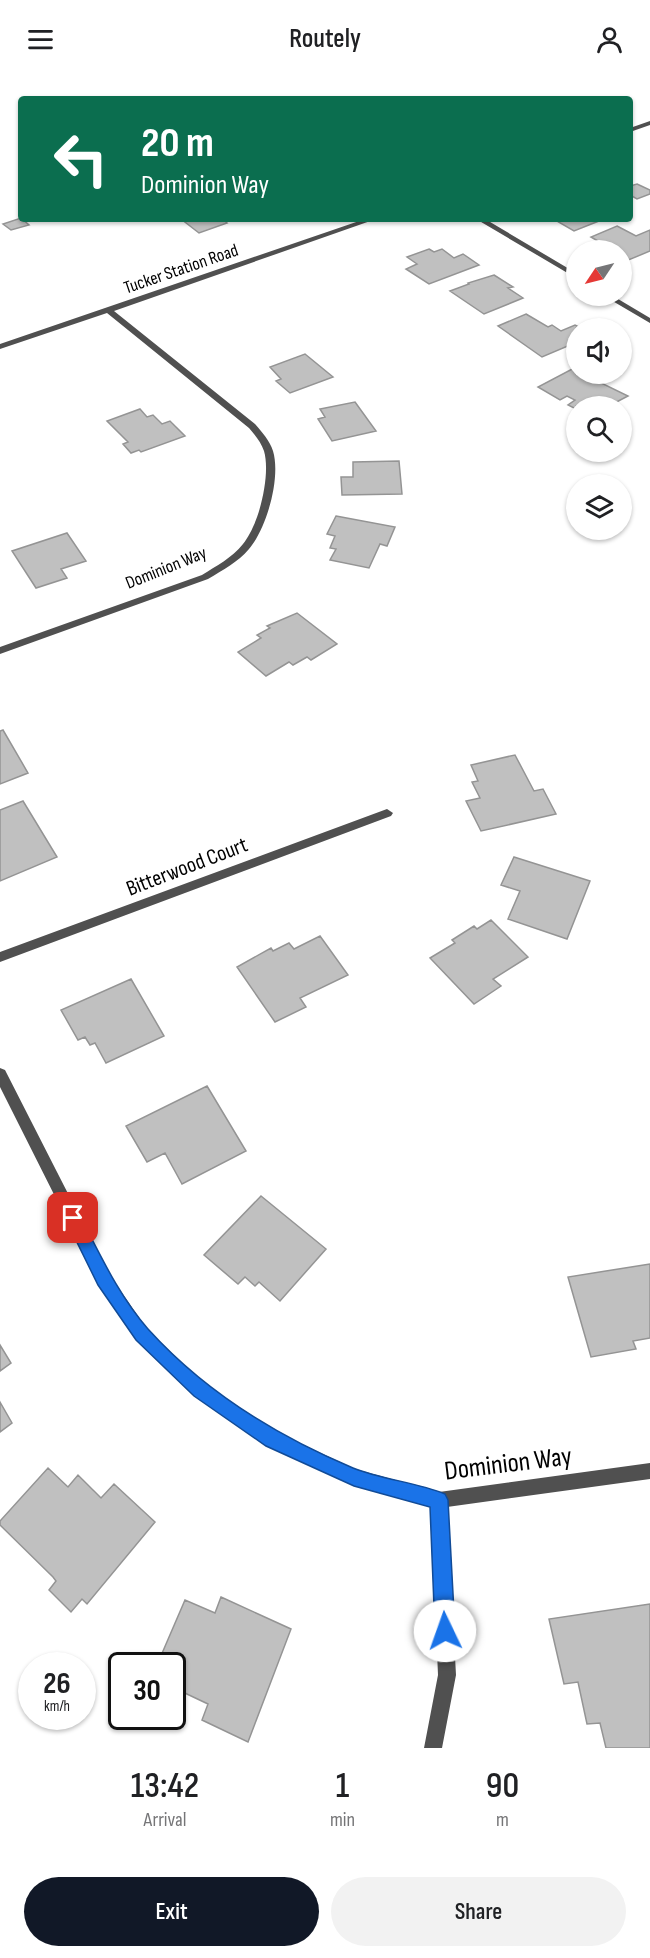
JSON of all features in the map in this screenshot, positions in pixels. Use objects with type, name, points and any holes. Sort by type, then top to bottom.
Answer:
[{"type":"street","points":[[633,129],[650,123]]},
{"type":"street","name":"Tucker Station Road","points":[[0,347],[363,222]]},
{"type":"street","points":[[485,222],[566,270]]},
{"type":"street","points":[[625,306],[650,321]]},
{"type":"street","name":"Dominion Way","points":[[0,651],[205,577],[230,561],[248,544],[261,524],[267,498],[270,456],[264,439],[252,426],[108,310]]},
{"type":"street","name":"Bitterwood Court","points":[[0,957],[387,813]]},
{"type":"street","name":"Dominion Way","points":[[0,1074],[104,1279],[142,1334],[200,1390],[272,1439],[354,1478],[439,1500],[650,1471]]},
{"type":"street","points":[[434,1748],[447,1675],[439,1500]]},
{"type":"building","points":[[637,184],[650,190],[650,194],[637,199],[633,197],[633,185]]},
{"type":"building","points":[[18,219],[18,222],[26,222],[29,225],[11,230],[3,224]]},
{"type":"building","points":[[185,222],[227,223],[199,233]]},
{"type":"building","points":[[558,222],[596,222],[574,231]]},
{"type":"building","points":[[617,226],[636,236],[650,230],[650,251],[632,258],[632,240],[596,240],[591,237]]},
{"type":"building","points":[[429,249],[434,252],[442,249],[454,258],[463,254],[479,265],[429,284],[406,269],[417,264],[407,257]]},
{"type":"building","points":[[494,275],[513,287],[508,288],[523,298],[484,314],[450,291],[468,283]]},
{"type":"building","points":[[526,314],[548,327],[552,325],[561,331],[566,329],[566,347],[542,357],[498,326]]},
{"type":"building","points":[[305,354],[333,377],[290,393],[276,381],[281,379],[270,367]]},
{"type":"building","points":[[566,372],[566,384],[603,384],[628,396],[566,396],[560,400],[538,387]]},
{"type":"building","points":[[355,402],[376,431],[332,441],[318,419],[325,417],[320,409]]},
{"type":"building","points":[[140,409],[147,417],[153,415],[162,424],[170,421],[185,436],[141,452],[139,450],[131,453],[123,444],[128,442],[107,421]]},
{"type":"building","points":[[399,461],[402,494],[342,495],[341,477],[353,477],[353,462]]},
{"type":"building","points":[[336,516],[395,527],[387,546],[380,544],[369,568],[330,560],[336,549],[330,548],[335,536],[327,534]]},
{"type":"building","points":[[67,533],[86,561],[61,569],[67,578],[36,588],[12,551]]},
{"type":"building","points":[[297,613],[337,644],[311,660],[307,657],[293,665],[289,662],[266,676],[238,652],[261,638],[257,635],[270,628],[267,626]]},
{"type":"building","points":[[3,730],[28,773],[0,784],[0,731]]},
{"type":"building","points":[[515,755],[534,791],[543,789],[556,814],[481,831],[466,801],[480,798],[472,782],[478,781],[471,765]]},
{"type":"building","points":[[23,801],[57,857],[0,881],[0,810]]},
{"type":"building","points":[[514,857],[590,881],[567,939],[508,919],[520,891],[501,885]]},
{"type":"building","points":[[491,920],[528,957],[493,979],[501,986],[474,1004],[430,958],[455,943],[452,940],[474,926],[477,929]]},
{"type":"building","points":[[320,936],[348,975],[300,998],[306,1007],[275,1022],[237,967],[271,948],[273,951],[289,943],[294,949]]},
{"type":"building","points":[[131,979],[164,1036],[106,1063],[95,1043],[90,1045],[85,1037],[78,1040],[61,1010]]},
{"type":"building","points":[[207,1086],[246,1151],[182,1184],[165,1153],[147,1162],[126,1126]]},
{"type":"building","points":[[261,1196],[326,1249],[280,1301],[259,1282],[255,1286],[245,1277],[238,1284],[204,1255]]},
{"type":"building","points":[[650,1264],[650,1338],[633,1341],[636,1349],[591,1357],[568,1277]]},
{"type":"building","points":[[0,1345],[11,1363],[0,1371]]},
{"type":"building","points":[[0,1402],[12,1423],[0,1432]]},
{"type":"building","points":[[48,1468],[68,1487],[78,1475],[101,1498],[114,1484],[155,1522],[87,1604],[82,1599],[71,1612],[49,1590],[56,1581],[53,1577],[0,1525],[0,1521]]},
{"type":"building","points":[[221,1597],[291,1629],[248,1742],[202,1720],[208,1704],[186,1694],[186,1652],[163,1652],[185,1600],[215,1613]]},
{"type":"building","points":[[650,1604],[650,1748],[606,1748],[600,1723],[587,1724],[578,1682],[564,1684],[549,1619]]},
{"type":"route","points":[[73,1218],[104,1279],[142,1334],[200,1390],[272,1439],[354,1478],[439,1500],[445,1631]]}]
